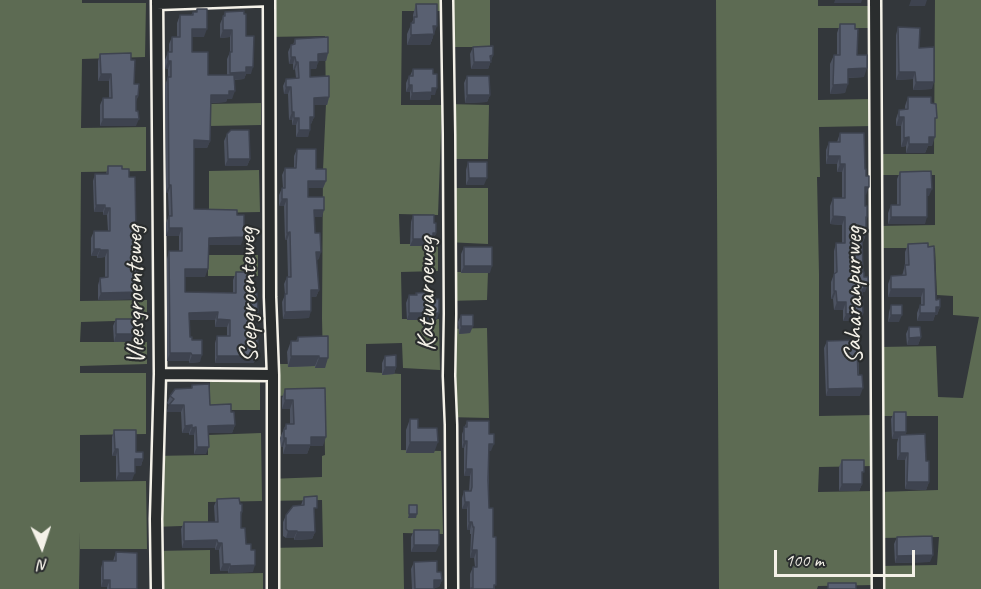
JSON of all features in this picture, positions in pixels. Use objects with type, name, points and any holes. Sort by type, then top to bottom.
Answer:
[{"type":"street","points":[[157,2],[269,0]]},
{"type":"street","name":"Soepgroenteweg","points":[[269,0],[273,589]]},
{"type":"street","name":"Katwaroeweg","points":[[447,0],[452,589]]},
{"type":"street","name":"Saharanpurweg","points":[[875,0],[878,589]]},
{"type":"street","name":"Vleesgroenteweg","points":[[157,2],[160,374],[156,519],[157,589]]},
{"type":"street","points":[[160,374],[273,375]]},
{"type":"green space","points":[[0,0],[146,3],[145,57],[82,59],[81,128],[146,127],[146,171],[81,172],[80,301],[147,300],[147,320],[81,322],[80,342],[147,342],[147,364],[80,366],[80,373],[146,373],[146,434],[80,435],[80,482],[146,481],[147,549],[80,549],[80,532],[79,589],[0,589]]},
{"type":"green space","points":[[267,0],[441,0],[441,11],[402,11],[401,105],[442,105],[438,215],[399,214],[400,244],[438,244],[438,271],[401,272],[402,319],[439,319],[440,370],[403,368],[402,343],[366,344],[366,372],[401,374],[401,450],[441,451],[443,534],[403,533],[404,589],[269,589],[269,548],[323,547],[322,500],[268,501],[268,479],[322,477],[322,456],[325,455],[324,395],[267,396],[267,364],[323,364],[323,170],[326,104],[325,36],[267,37]]},
{"type":"green space","points":[[448,0],[490,0],[490,47],[448,47]]},
{"type":"green space","points":[[716,0],[818,0],[818,6],[871,6],[871,28],[818,28],[818,100],[872,99],[872,126],[819,127],[820,177],[817,177],[819,416],[873,415],[874,466],[819,467],[818,492],[874,491],[874,585],[818,586],[817,589],[719,589]]},
{"type":"green space","points":[[935,0],[981,0],[981,589],[880,589],[880,566],[937,565],[939,537],[881,538],[880,492],[938,490],[938,416],[881,416],[880,347],[936,346],[938,397],[963,398],[979,317],[953,315],[953,296],[937,295],[935,248],[879,248],[879,226],[935,225],[935,175],[879,175],[879,154],[934,154]]},
{"type":"green space","points":[[261,103],[261,125],[209,126],[209,104]]},
{"type":"green space","points":[[447,104],[489,105],[488,159],[447,159]]},
{"type":"green space","points":[[259,170],[260,212],[209,213],[209,171]]},
{"type":"green space","points":[[446,188],[488,188],[488,244],[446,242]]},
{"type":"green space","points":[[208,255],[258,255],[258,276],[208,276]]},
{"type":"green space","points":[[446,272],[488,272],[487,300],[446,301]]},
{"type":"green space","points":[[487,328],[489,418],[447,417],[446,329]]},
{"type":"green space","points":[[210,373],[260,380],[260,410],[210,410]]},
{"type":"green space","points":[[261,433],[262,501],[208,502],[208,525],[154,527],[153,456],[208,455],[208,435]]},
{"type":"green space","points":[[210,550],[210,574],[263,573],[263,589],[155,589],[154,551]]},
{"type":"building","points":[[416,4],[437,4],[437,26],[433,26],[434,34],[411,35],[411,23],[414,23],[414,17],[417,17]]},
{"type":"building","points":[[197,9],[207,9],[207,29],[192,29],[192,52],[208,52],[208,75],[234,75],[235,91],[229,91],[229,95],[211,95],[210,141],[194,140],[194,209],[237,210],[237,215],[244,215],[244,237],[209,238],[208,269],[185,269],[185,292],[236,293],[236,272],[251,272],[252,293],[257,293],[258,312],[253,312],[253,336],[258,336],[258,354],[255,356],[217,356],[217,336],[230,336],[230,320],[217,319],[218,312],[189,313],[190,337],[192,340],[202,340],[202,355],[170,353],[169,251],[182,251],[182,228],[169,228],[169,216],[172,216],[171,185],[169,185],[168,77],[171,77],[171,61],[168,61],[168,52],[172,52],[172,37],[180,37],[180,15],[193,15]]},
{"type":"building","points":[[244,11],[246,36],[254,36],[253,67],[246,67],[246,72],[230,73],[232,30],[223,30],[223,16],[225,12]]},
{"type":"building","points":[[840,24],[855,24],[855,29],[858,29],[857,55],[867,55],[867,68],[848,69],[848,84],[833,85],[834,55],[840,55]]},
{"type":"building","points":[[898,27],[920,28],[919,48],[934,47],[934,82],[916,82],[915,72],[899,72]]},
{"type":"building","points":[[328,37],[328,53],[318,54],[318,62],[310,62],[310,77],[329,76],[329,97],[314,98],[314,117],[310,117],[310,130],[299,130],[299,118],[294,118],[294,112],[292,112],[291,87],[286,87],[286,79],[299,78],[298,62],[295,57],[291,57],[291,45],[295,44],[295,39]]},
{"type":"building","points":[[493,46],[491,62],[474,62],[473,47]]},
{"type":"building","points":[[131,53],[131,60],[135,60],[134,84],[139,84],[136,111],[138,111],[139,119],[103,119],[103,98],[112,98],[111,74],[101,74],[100,54]]},
{"type":"building","points":[[413,69],[433,69],[433,74],[437,74],[437,88],[432,88],[432,92],[412,93],[409,76],[413,76]]},
{"type":"building","points":[[467,76],[489,76],[490,95],[467,95]]},
{"type":"building","points":[[908,97],[931,97],[931,103],[936,104],[935,137],[929,137],[929,144],[909,144],[909,137],[904,138],[904,117],[899,117],[899,110],[908,109]]},
{"type":"building","points":[[231,130],[249,130],[250,159],[228,159],[227,134]]},
{"type":"building","points":[[840,133],[864,133],[865,169],[866,176],[869,176],[869,187],[865,187],[866,234],[862,234],[863,272],[864,277],[868,277],[868,284],[864,284],[864,289],[862,289],[863,313],[846,314],[846,302],[837,302],[836,291],[834,291],[834,274],[837,272],[836,243],[845,243],[845,217],[833,216],[833,198],[845,198],[845,164],[840,164],[840,156],[828,156],[829,142],[840,142]]},
{"type":"building","points":[[297,149],[316,149],[316,169],[326,169],[326,181],[308,181],[308,197],[324,197],[324,210],[314,210],[315,233],[320,233],[321,252],[316,252],[319,290],[311,290],[311,311],[285,312],[287,277],[291,277],[290,232],[287,233],[287,199],[282,199],[282,188],[285,188],[285,168],[296,168]]},
{"type":"building","points":[[468,162],[487,162],[487,178],[469,178]]},
{"type":"building","points":[[108,166],[122,166],[122,169],[129,169],[129,177],[135,177],[136,234],[140,234],[139,292],[101,293],[100,278],[108,277],[108,250],[94,249],[94,231],[110,231],[110,208],[105,208],[105,205],[96,205],[95,174],[108,174]]},
{"type":"building","points":[[931,171],[932,189],[927,189],[927,217],[891,217],[891,205],[900,205],[900,172]]},
{"type":"building","points":[[413,215],[434,215],[436,233],[433,233],[433,239],[413,239]]},
{"type":"building","points":[[928,243],[928,247],[934,246],[936,300],[940,299],[940,307],[936,307],[936,313],[920,313],[920,305],[924,305],[924,289],[891,289],[891,276],[906,275],[905,265],[909,265],[908,244]]},
{"type":"building","points":[[464,247],[492,247],[492,266],[464,266]]},
{"type":"building","points":[[432,292],[435,299],[439,299],[439,313],[409,313],[409,295]]},
{"type":"building","points":[[891,305],[902,305],[902,315],[891,315]]},
{"type":"building","points":[[461,315],[473,315],[473,326],[461,326]]},
{"type":"building","points":[[116,319],[138,319],[136,334],[116,334]]},
{"type":"building","points":[[909,327],[920,327],[921,337],[909,338]]},
{"type":"building","points":[[328,336],[328,358],[291,356],[291,341],[298,341],[298,337]]},
{"type":"building","points":[[859,340],[858,375],[862,375],[863,388],[828,389],[827,341]]},
{"type":"building","points":[[396,355],[396,367],[385,367],[385,356]]},
{"type":"building","points":[[209,384],[210,405],[231,404],[235,425],[208,426],[209,447],[197,447],[196,427],[185,426],[184,405],[169,405],[174,399],[170,396],[175,389]]},
{"type":"building","points":[[325,388],[326,437],[311,437],[311,445],[286,445],[284,429],[286,429],[286,424],[294,424],[293,400],[285,400],[285,389]]},
{"type":"building","points":[[894,412],[906,412],[906,432],[894,432]]},
{"type":"building","points":[[410,419],[418,419],[418,428],[437,428],[438,442],[410,442]]},
{"type":"building","points":[[467,421],[489,421],[489,434],[494,434],[494,444],[489,444],[488,480],[489,508],[493,508],[493,537],[496,537],[496,585],[494,589],[471,589],[473,588],[473,567],[477,567],[477,550],[472,550],[474,527],[472,522],[469,522],[469,502],[465,502],[464,491],[471,491],[472,487],[472,469],[466,469],[467,441],[464,441],[464,427],[467,427]]},
{"type":"building","points":[[114,430],[136,430],[136,452],[143,452],[143,459],[135,459],[135,473],[119,473]]},
{"type":"building","points":[[925,434],[929,482],[907,482],[908,453],[900,453],[900,435]]},
{"type":"building","points":[[842,460],[864,460],[862,484],[842,484]]},
{"type":"building","points":[[317,496],[317,508],[314,508],[315,532],[288,531],[286,515],[293,506],[304,505],[304,497]]},
{"type":"building","points":[[239,498],[242,504],[241,528],[245,528],[246,544],[251,544],[251,550],[255,550],[255,565],[223,564],[222,543],[218,543],[217,540],[184,541],[184,522],[218,522],[217,499]]},
{"type":"building","points":[[409,505],[417,505],[417,514],[409,514]]},
{"type":"building","points":[[414,530],[439,530],[439,545],[414,545]]},
{"type":"building","points":[[932,536],[933,555],[897,556],[897,537]]},
{"type":"building","points":[[116,552],[137,553],[137,589],[110,589],[110,580],[103,580],[103,561],[116,561]]},
{"type":"building","points":[[437,561],[437,572],[441,572],[442,580],[434,580],[434,589],[415,589],[414,562]]},
{"type":"building","points":[[828,583],[856,583],[856,589],[828,589]]}]
